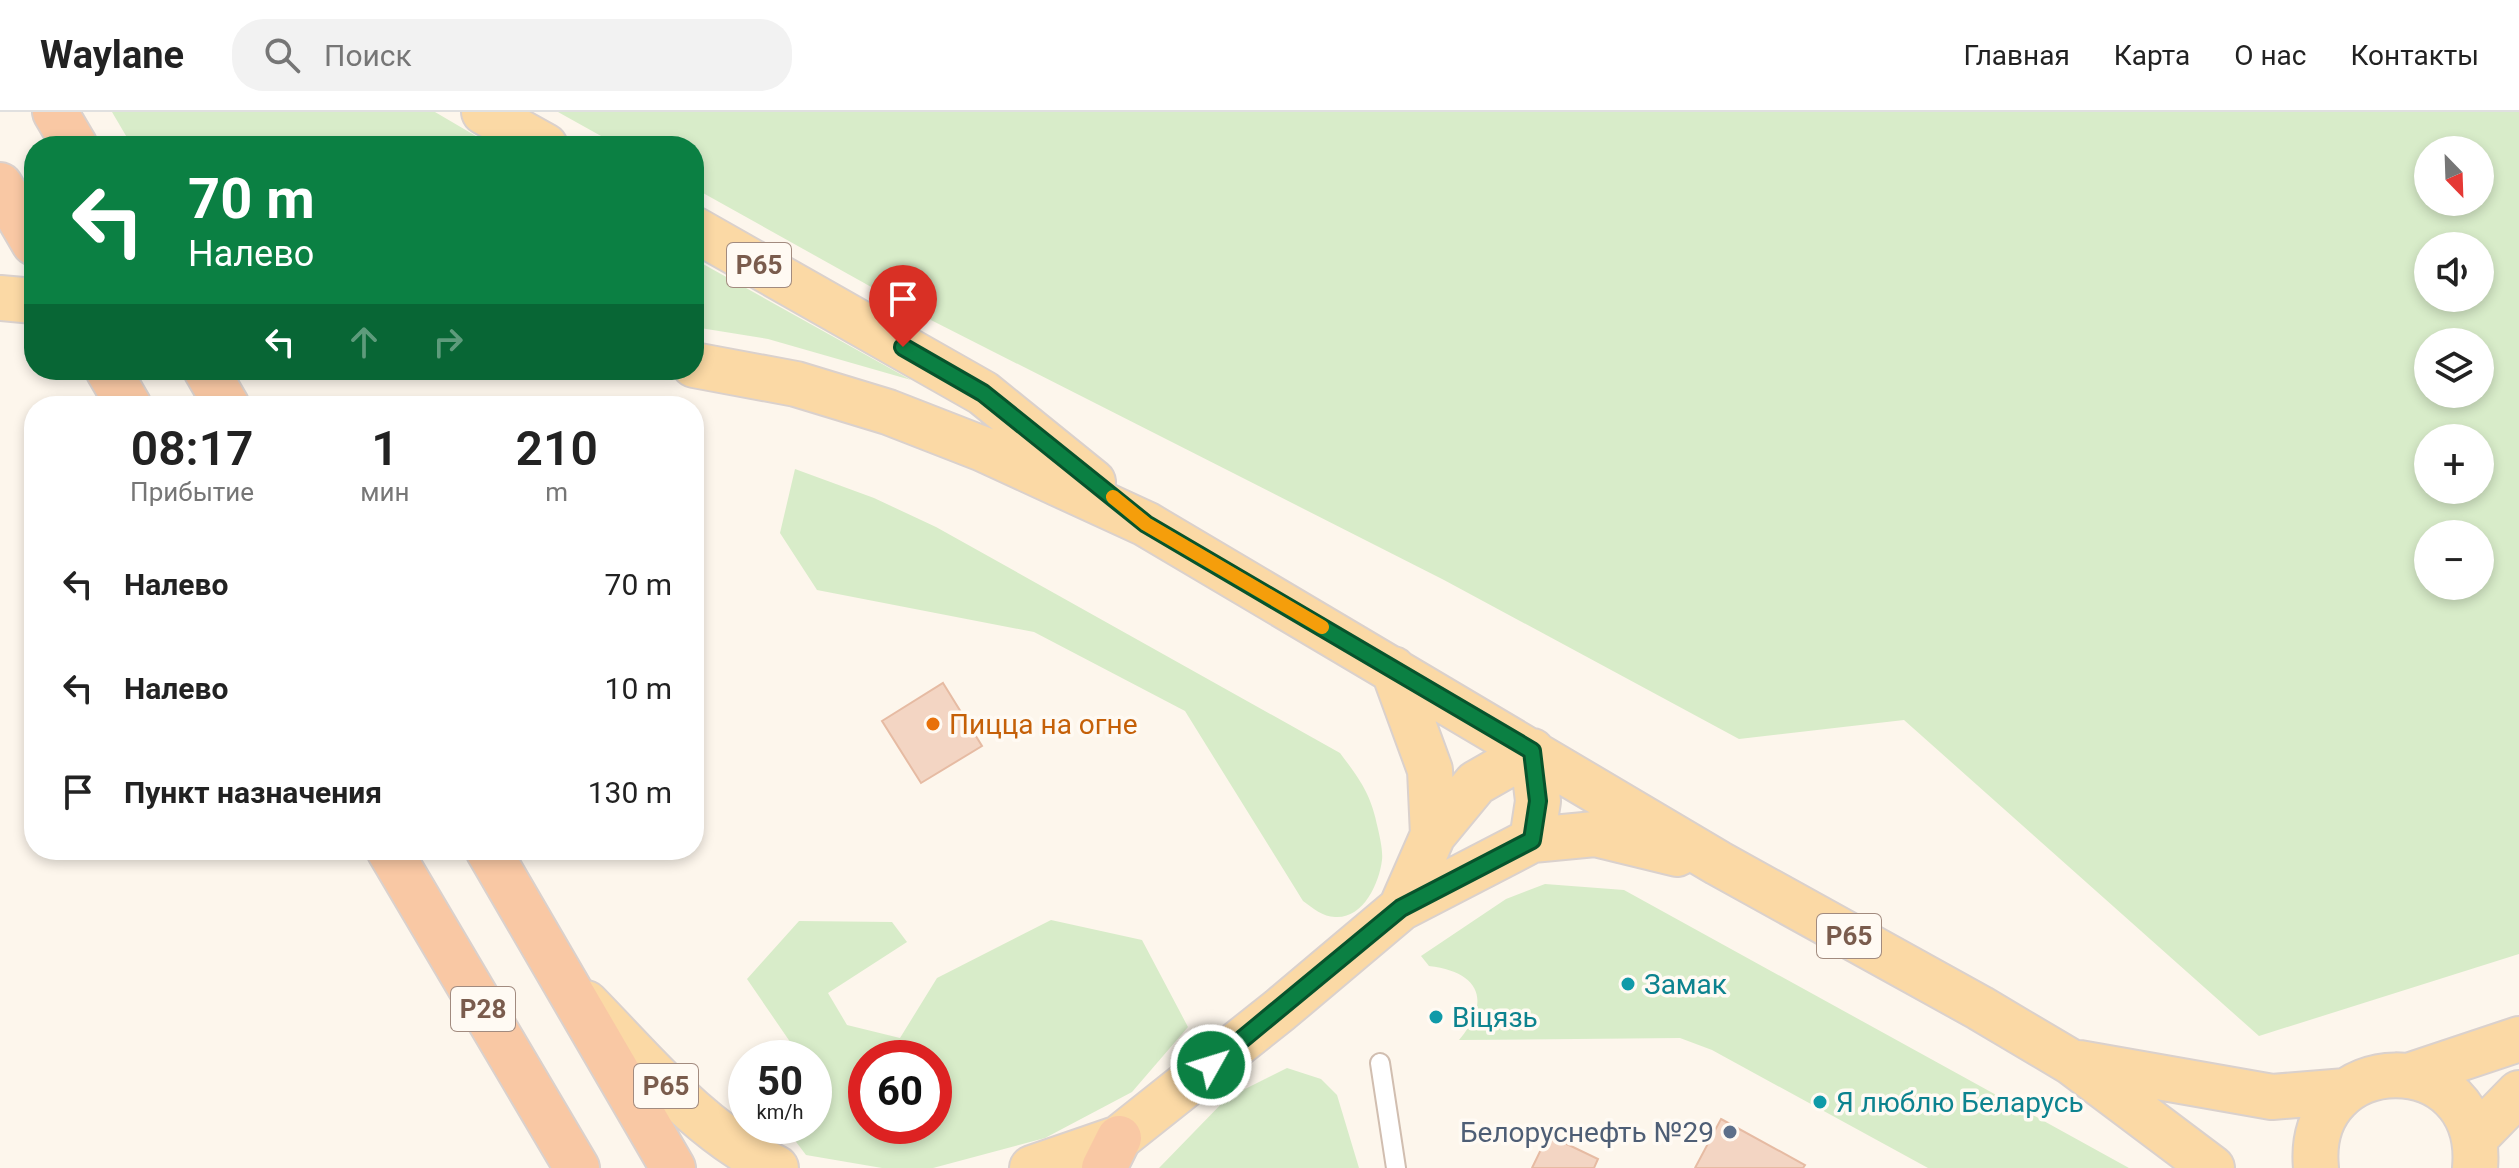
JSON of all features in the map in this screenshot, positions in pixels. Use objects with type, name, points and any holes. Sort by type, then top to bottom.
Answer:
[{"type":"highway","points":[[55,112],[69,136]]},
{"type":"highway","points":[[0,185],[24,226]]},
{"type":"highway","name":"Р28","points":[[395,860],[577,1168]]},
{"type":"highway","points":[[494,860],[673,1168]]},
{"type":"main road","points":[[484,112],[527,136]]},
{"type":"main road","name":"Р65","points":[[704,235],[983,393],[1146,524]]},
{"type":"main road","points":[[0,298],[24,300]]},
{"type":"main road","name":"Р65","points":[[704,367],[796,384],[888,412],[983,449],[1146,524],[1718,863],[2071,1062],[2212,1168]]},
{"type":"main road","points":[[1393,669],[1430,770],[1433,835]]},
{"type":"main road","points":[[1401,908],[1433,835],[1476,783],[1532,751],[1538,801],[1532,840]]},
{"type":"main road","points":[[1032,1168],[1111,1153],[1401,908],[1532,840],[1595,834],[1718,863]]},
{"type":"main road","name":"Р65","points":[[570,987],[699,1119],[750,1156],[776,1168]]},
{"type":"main road","name":"Р65","points":[[2411,1075],[2519,1039]]},
{"type":"main road","name":"Р65","points":[[2071,1062],[2272,1097],[2346,1091]]},
{"type":"main road","name":"Р65","points":[[2316,1168],[2315,1145],[2320,1125],[2331,1106],[2346,1091],[2365,1079],[2388,1074],[2411,1075],[2433,1083],[2452,1096],[2466,1115],[2475,1153]]},
{"type":"main road","name":"Р65","points":[[2475,1153],[2519,1093]]},
{"type":"lane","points":[[1380,1063],[1396,1168]]},
{"type":"green space","points":[[112,112],[435,112],[476,136],[126,136]]},
{"type":"green space","points":[[558,112],[2519,112],[2519,954],[2259,1036],[1904,720],[1739,739],[1444,580],[925,317],[704,194],[704,136],[601,136]]},
{"type":"green space","points":[[704,265],[911,380],[768,339],[704,329]]},
{"type":"green space","points":[[795,469],[874,498],[936,527],[1340,753],[1368,797],[1380,840],[1380,869],[1368,898],[1354,912],[1335,917],[1322,914],[1303,901],[1185,711],[1034,632],[817,590],[780,533]]},
{"type":"green space","points":[[1545,884],[1624,890],[2129,1168],[1928,1168],[1712,1050],[1680,1038],[1459,1040],[1475,1013],[1476,991],[1460,975],[1429,966],[1421,956],[1506,899]]},
{"type":"green space","points":[[1051,920],[1142,940],[1188,1027],[1132,1092],[1045,1138],[933,1168],[882,1168],[806,1155],[798,1144],[832,1144],[832,1040],[789,1040],[747,979],[799,921],[892,922],[907,942],[828,993],[847,1025],[900,1038],[937,978]]},
{"type":"green space","points":[[1287,1068],[1321,1079],[1337,1095],[1359,1168],[1159,1168],[1227,1098]]},
{"type":"building","points":[[943,683],[982,746],[921,783],[882,721]]},
{"type":"building","name":"Белоруснефть №29","points":[[1721,1119],[1805,1165],[1803,1168],[1695,1168]]},
{"type":"building","points":[[1548,1135],[1598,1159],[1594,1168],[1532,1168]]},
{"type":"slow traffic","points":[[1113,497],[1146,524],[1322,627]]},
{"type":"place","name":"Пицца на огне","points":[[933,724]]},
{"type":"place","name":"Замак","points":[[1628,984]]},
{"type":"place","name":"Віцязь","points":[[1436,1017]]},
{"type":"place","name":"Я люблю Беларусь","points":[[1820,1102]]},
{"type":"place","name":"Белоруснефть №29","points":[[1730,1132]]},
{"type":"route","points":[[903,347],[983,393],[1146,524],[1532,751],[1538,801],[1532,840],[1401,908],[1211,1065]]}]
